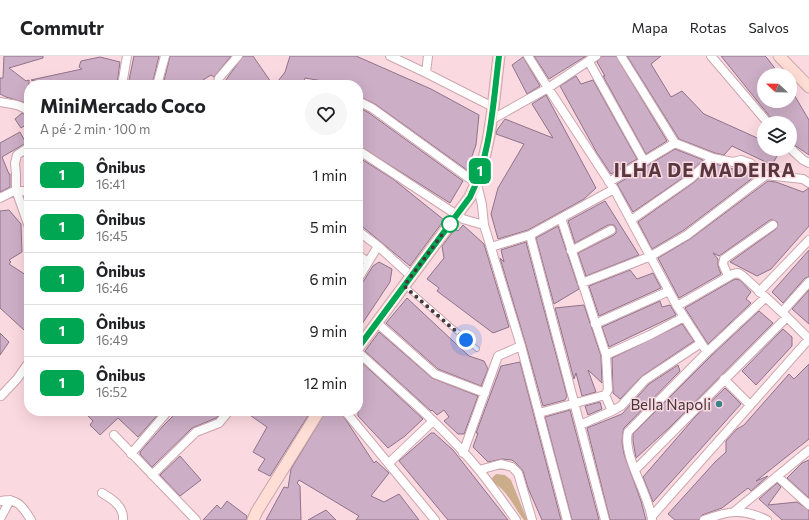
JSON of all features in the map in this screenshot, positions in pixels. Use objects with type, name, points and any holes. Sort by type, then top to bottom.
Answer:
[{"type":"main road","points":[[363,341],[470,197],[476,184],[485,152],[493,107],[499,56]]},
{"type":"main road","points":[[779,56],[809,87]]},
{"type":"main road","points":[[256,517],[316,416]]},
{"type":"street","points":[[123,80],[127,56]]},
{"type":"street","points":[[158,80],[165,56]]},
{"type":"street","points":[[218,80],[238,56]]},
{"type":"street","points":[[390,56],[493,107]]},
{"type":"street","points":[[426,73],[428,56]]},
{"type":"street","points":[[528,56],[611,186],[651,256],[677,306],[707,352]]},
{"type":"street","points":[[491,120],[548,88],[596,56]]},
{"type":"street","points":[[622,56],[675,143],[713,158],[733,162],[741,160],[750,163],[766,175],[803,179],[809,183]]},
{"type":"street","points":[[711,56],[762,116]]},
{"type":"street","points":[[589,62],[644,161]]},
{"type":"street","points":[[0,102],[24,107]]},
{"type":"street","points":[[363,104],[372,108],[476,184],[481,200],[484,225],[521,346],[567,520]]},
{"type":"street","points":[[491,247],[530,235],[561,218],[611,186],[644,161],[675,143]]},
{"type":"street","points":[[24,150],[17,155],[15,163],[16,190],[24,213]]},
{"type":"street","points":[[363,153],[457,215],[470,222],[484,225]]},
{"type":"street","points":[[797,154],[809,163]]},
{"type":"street","points":[[631,220],[690,180],[713,158]]},
{"type":"street","points":[[582,283],[651,256],[687,235],[766,175]]},
{"type":"street","points":[[0,198],[16,190],[24,191]]},
{"type":"street","points":[[539,413],[605,394],[608,390],[609,380],[606,355],[561,218]]},
{"type":"street","points":[[728,276],[723,264],[724,259],[773,225]]},
{"type":"street","points":[[572,251],[611,230]]},
{"type":"street","points":[[363,235],[378,246],[411,276]]},
{"type":"street","points":[[530,235],[605,520]]},
{"type":"street","points":[[677,306],[728,276],[738,273],[743,276],[762,295],[784,314],[809,339],[652,518],[634,470],[627,439],[628,432],[762,295],[809,240]]},
{"type":"street","points":[[363,270],[378,246]]},
{"type":"street","points":[[363,258],[368,262]]},
{"type":"street","points":[[634,470],[724,379],[784,314],[809,282]]},
{"type":"street","points":[[595,324],[669,291]]},
{"type":"street","points":[[606,355],[650,335],[684,317]]},
{"type":"street","points":[[376,322],[435,374],[484,393]]},
{"type":"street","points":[[580,425],[621,406],[645,380],[701,343]]},
{"type":"street","points":[[463,453],[498,356],[521,346]]},
{"type":"street","points":[[363,357],[433,421],[479,470],[516,520]]},
{"type":"street","points":[[0,396],[18,379],[24,370]]},
{"type":"street","points":[[724,379],[750,405]]},
{"type":"street","points":[[605,394],[612,411]]},
{"type":"street","points":[[132,454],[164,416]]},
{"type":"street","points":[[152,475],[196,432],[219,423],[225,416]]},
{"type":"street","points":[[349,416],[435,520]]},
{"type":"street","points":[[389,463],[433,421]]},
{"type":"street","points":[[114,435],[196,520]]},
{"type":"street","points":[[735,511],[809,450]]},
{"type":"street","points":[[479,470],[501,464],[512,467],[518,473],[532,520]]},
{"type":"street","points":[[777,476],[809,505]]},
{"type":"street","points":[[102,493],[118,504],[123,515],[123,520]]},
{"type":"street","points":[[0,518],[10,500]]},
{"type":"street","points":[[0,501],[10,500],[23,507],[31,520]]},
{"type":"street","points":[[704,520],[735,511],[752,513],[766,520]]},
{"type":"lane","points":[[404,286],[477,349]]},
{"type":"shaded area","points":[[496,474],[505,475],[511,480],[526,517],[531,520],[524,520],[506,493],[491,482],[491,479]]},
{"type":"building","points":[[4,56],[43,56],[43,58],[9,68],[25,80],[24,102],[0,94],[0,78],[3,78]]},
{"type":"building","points":[[134,56],[159,56],[153,80],[129,80]]},
{"type":"building","points":[[170,56],[231,56],[214,77],[211,75],[203,80],[164,80]]},
{"type":"building","points":[[243,56],[253,56],[270,80],[226,80]]},
{"type":"building","points":[[290,56],[356,56],[431,89],[479,115],[476,145],[467,170],[375,104],[363,98],[363,80],[317,80],[305,78],[304,80],[279,80],[285,72]]},
{"type":"building","points":[[534,56],[586,56],[549,79]]},
{"type":"building","points":[[601,56],[616,56],[667,141],[646,154],[603,76],[605,76],[597,62]]},
{"type":"building","points":[[627,56],[661,56],[651,64],[671,97],[682,91],[704,114],[757,138],[757,156],[777,156],[772,165],[732,146],[724,155],[679,139]]},
{"type":"building","points":[[721,56],[765,56],[767,58],[775,68],[757,68],[757,101]]},
{"type":"building","points":[[100,57],[120,62],[118,80],[31,80],[82,69],[79,67],[81,61]]},
{"type":"building","points":[[523,57],[540,86],[527,94],[512,65]]},
{"type":"building","points":[[576,76],[581,84],[593,80],[637,159],[611,174],[597,153],[560,86]]},
{"type":"building","points":[[546,95],[596,188],[584,199],[528,230],[498,239],[491,214],[498,188],[524,144],[496,134],[497,130],[505,119],[553,138],[532,104]]},
{"type":"building","points":[[797,100],[809,120],[809,155],[797,147],[797,116],[769,116],[763,108],[797,108]]},
{"type":"building","points":[[363,110],[463,181],[450,203],[363,148]]},
{"type":"building","points":[[22,113],[24,114],[24,126],[21,128],[15,119]]},
{"type":"building","points":[[20,132],[24,139],[24,144],[2,157],[10,174],[10,187],[0,192],[0,143]]},
{"type":"building","points":[[675,149],[703,160],[687,175],[633,212],[617,184]]},
{"type":"building","points":[[363,160],[393,179],[444,220],[410,266],[363,227]]},
{"type":"building","points":[[715,164],[733,169],[741,166],[747,168],[754,177],[684,230],[652,249],[638,222],[693,183]]},
{"type":"building","points":[[768,181],[776,182],[803,192],[809,188],[809,226],[771,269],[757,276],[730,262],[776,229],[778,225],[777,222],[770,220],[719,256],[713,253],[718,259],[718,266],[721,274],[679,298],[658,258],[690,239]]},
{"type":"building","points":[[605,201],[639,255],[586,276],[578,253],[614,235],[616,233],[616,228],[614,225],[608,225],[575,243],[568,221]]},
{"type":"building","points":[[9,210],[21,224],[22,252],[9,260],[11,262],[9,264],[24,274],[24,330],[0,308],[0,211]]},
{"type":"building","points":[[463,225],[484,244],[509,327],[493,333],[437,291],[439,288],[427,279],[444,258],[442,246],[455,229],[458,231]]},
{"type":"building","points":[[558,226],[579,289],[554,304],[536,238]]},
{"type":"building","points":[[526,242],[567,396],[565,400],[543,406],[500,258],[504,262],[501,250]]},
{"type":"building","points":[[809,250],[809,277],[805,278],[783,303],[772,292]]},
{"type":"building","points":[[379,262],[392,269],[390,282],[363,322],[363,282],[373,266]]},
{"type":"building","points":[[630,270],[637,279],[653,273],[661,288],[599,316],[589,286]]},
{"type":"building","points":[[735,279],[740,280],[751,292],[746,299],[751,303],[708,344],[685,308]]},
{"type":"building","points":[[809,290],[809,324],[792,309]]},
{"type":"building","points":[[407,298],[469,356],[484,361],[488,369],[481,386],[438,369],[386,323]]},
{"type":"building","points":[[660,301],[662,307],[670,305],[676,315],[609,347],[602,327]]},
{"type":"building","points":[[584,305],[601,356],[602,383],[588,370],[596,392],[582,396],[576,373],[574,379],[555,308]]},
{"type":"building","points":[[759,311],[773,323],[670,427],[636,458],[633,434],[711,356]]},
{"type":"building","points":[[682,324],[694,341],[642,376],[620,399],[613,393],[612,358]]},
{"type":"building","points":[[783,329],[792,337],[792,346],[756,385],[742,371]]},
{"type":"building","points":[[379,332],[432,378],[478,396],[464,434],[458,434],[444,421],[449,417],[444,410],[437,415],[432,410],[431,411],[365,351]]},
{"type":"building","points":[[0,333],[9,342],[0,355]]},
{"type":"building","points":[[520,362],[561,520],[542,520],[528,488],[523,471],[516,463],[512,460],[502,459],[488,462],[473,447],[478,433],[476,433],[501,366]]},
{"type":"building","points":[[363,364],[423,419],[405,436],[388,448],[358,416],[363,416]]},
{"type":"building","points":[[809,364],[809,439],[756,481],[768,476],[751,491],[748,488],[722,508],[702,515],[699,520],[675,520],[668,514],[715,462],[726,452],[726,441],[737,429],[744,425],[789,374],[794,379]]},
{"type":"building","points":[[678,365],[680,371],[624,428],[623,432],[622,442],[624,454],[641,501],[646,520],[610,520],[587,428],[622,414],[649,384]]},
{"type":"building","points":[[725,388],[741,404],[653,502],[643,477],[696,416]]},
{"type":"building","points":[[600,402],[602,409],[588,415],[585,406]]},
{"type":"building","points":[[570,410],[599,520],[572,520],[545,417]]},
{"type":"building","points":[[88,416],[157,416],[138,437],[118,418],[100,435],[90,425],[93,421]]},
{"type":"building","points":[[173,416],[218,416],[192,428],[152,467],[140,454],[140,452]]},
{"type":"building","points":[[251,416],[308,416],[270,476],[258,470],[265,459],[253,452],[267,427]]},
{"type":"building","points":[[323,416],[343,416],[374,463],[376,461],[389,473],[371,496],[384,502],[399,494],[419,520],[356,520],[359,516],[299,480],[297,483],[300,486],[301,520],[266,520],[284,487],[288,488],[291,469]]},
{"type":"building","points":[[431,433],[434,433],[453,450],[508,520],[448,520],[399,461]]},
{"type":"building","points":[[180,456],[201,480],[180,496],[160,475]]},
{"type":"building","points":[[809,460],[809,498],[787,478],[802,463]]},
{"type":"building","points":[[777,483],[781,487],[768,505],[797,502],[809,510],[809,520],[782,520],[759,499]]},
{"type":"building","points":[[227,501],[247,516],[246,520],[203,520],[217,505],[221,509]]},
{"type":"building","points":[[326,510],[336,520],[308,520]]},
{"type":"bus line","name":"1","points":[[363,341],[470,197],[478,181],[493,107],[499,56]]},
{"type":"place","name":"Bella Napoli","points":[[719,404]]},
{"type":"district","name":"ILHA DE MADEIRA","points":[[705,169]]},
{"type":"route","points":[[450,224],[404,286],[466,340]]}]
